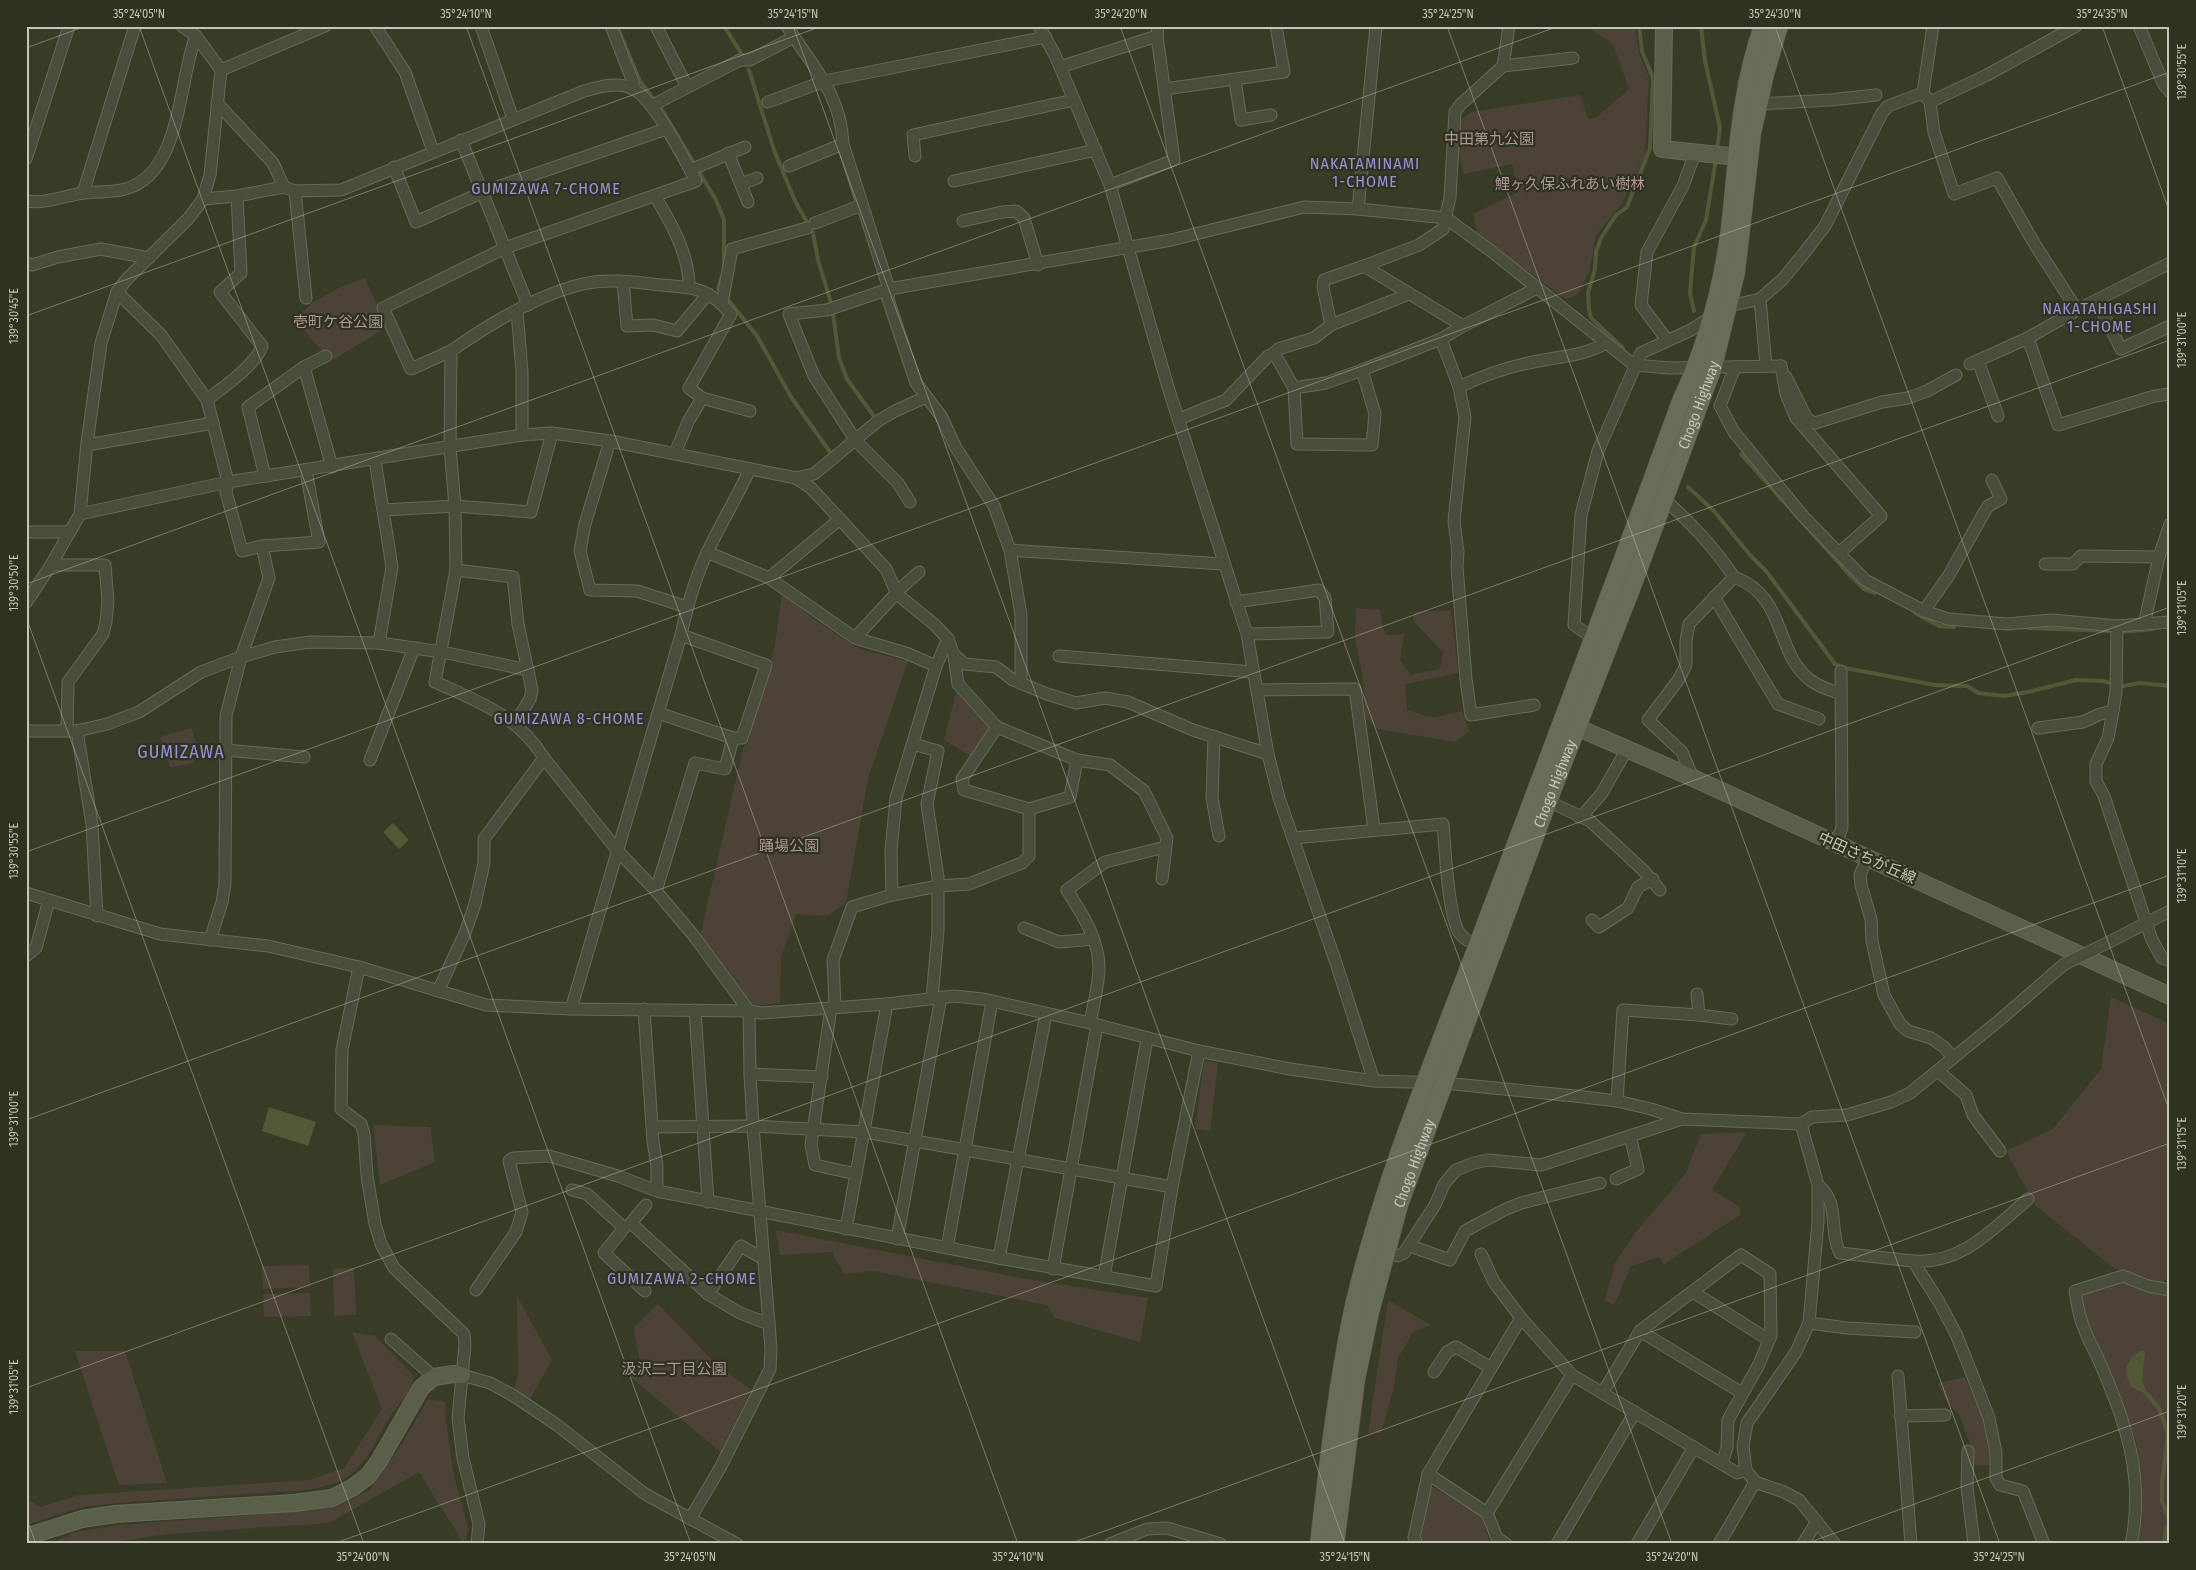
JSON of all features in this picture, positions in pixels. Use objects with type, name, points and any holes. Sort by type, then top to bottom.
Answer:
[{"type":"main road","name":"Chogo Highway","points":[[1335,1544],[1356,1379],[1384,1253],[1399,1205],[1548,801],[1593,638],[1681,400],[1705,367],[1730,229],[1736,157],[1744,96],[1763,26]]},
{"type":"main road","name":"Chogo Highway","points":[[1319,1544],[1336,1410],[1353,1311],[1380,1212],[1426,1082],[1478,946],[1664,499],[1705,367],[1730,306],[1736,272],[1736,157],[1758,104],[1779,26]]},
{"type":"street","points":[[26,159],[69,26]]},
{"type":"street","points":[[82,193],[135,26]]},
{"type":"street","points":[[26,602],[51,565],[80,514],[86,445],[101,343],[117,292],[188,219],[203,199],[210,175],[221,70],[196,36],[182,26]]},
{"type":"street","points":[[221,70],[325,26]]},
{"type":"street","points":[[376,26],[405,72],[433,151]]},
{"type":"street","points":[[481,26],[513,119]]},
{"type":"street","points":[[611,26],[633,82],[633,89]]},
{"type":"street","points":[[656,26],[687,87]]},
{"type":"street","points":[[788,26],[825,81],[836,105],[842,126],[843,144],[889,289],[888,299],[916,383],[941,416],[956,448],[994,506],[1010,550],[1021,615],[1021,683]]},
{"type":"street","points":[[1039,26],[1060,67],[1110,185],[1168,386],[1247,634],[1268,754],[1279,798],[1374,1081]]},
{"type":"street","points":[[1165,89],[1284,72],[1276,26]]},
{"type":"street","points":[[1358,209],[1376,26]]},
{"type":"street","points":[[1503,66],[1509,26]]},
{"type":"street","points":[[1664,26],[1662,149],[1736,157]]},
{"type":"street","points":[[1933,26],[1926,97],[1934,132],[1954,194],[1997,178],[2034,243],[2077,310]]},
{"type":"street","points":[[1730,306],[1760,299],[1784,279],[1825,226],[1882,113],[1888,106],[1926,97],[1988,75],[2076,26]]},
{"type":"street","points":[[2139,26],[2163,83],[2170,92]]},
{"type":"street","points":[[1060,67],[1158,31],[1174,160],[1110,185]]},
{"type":"street","points":[[26,201],[35,202],[82,193],[126,189],[146,177],[160,163],[174,131],[188,58],[196,36]]},
{"type":"street","points":[[655,104],[740,60],[750,60],[794,37]]},
{"type":"street","points":[[768,102],[825,81],[1046,38]]},
{"type":"street","points":[[1331,325],[1323,287],[1324,280],[1419,245],[1443,229],[1454,151],[1456,112],[1460,104],[1503,66],[1574,58]]},
{"type":"street","points":[[1235,80],[1240,120],[1271,116]]},
{"type":"street","points":[[203,199],[289,189],[341,190],[584,91],[604,85],[617,85],[633,89],[655,104],[666,129],[694,168],[696,181],[505,248],[383,308],[411,369],[451,351],[471,337],[528,305],[560,290],[585,283],[623,282],[699,288],[723,302],[731,314],[689,388],[702,398],[750,411]]},
{"type":"street","points":[[1758,104],[1876,95]]},
{"type":"street","points":[[915,156],[912,135],[1074,100]]},
{"type":"street","points":[[218,103],[273,163],[289,189],[306,298]]},
{"type":"street","points":[[394,167],[416,222],[483,192],[666,129]]},
{"type":"street","points":[[461,140],[528,305]]},
{"type":"street","points":[[789,166],[843,144]]},
{"type":"street","points":[[694,168],[745,147]]},
{"type":"street","points":[[954,181],[1096,150]]},
{"type":"street","points":[[728,153],[748,202]]},
{"type":"street","points":[[1667,340],[1641,305],[1647,252],[1701,154]]},
{"type":"street","points":[[741,184],[757,178]]},
{"type":"street","points":[[207,400],[253,361],[262,346],[220,292],[241,273],[237,196]]},
{"type":"street","points":[[655,196],[679,242],[689,274],[689,286]]},
{"type":"street","points":[[723,302],[732,249],[811,226],[862,205]]},
{"type":"street","points":[[910,502],[898,483],[856,442],[814,376],[789,314],[832,309],[889,289],[1038,265],[1171,240],[1304,206],[1358,209],[1446,218],[1491,250],[1634,364],[1670,368],[1781,366]]},
{"type":"street","points":[[963,221],[1002,212],[1016,211],[1024,218],[1038,265]]},
{"type":"street","points":[[26,263],[32,265],[58,257],[101,249],[149,258]]},
{"type":"street","points":[[1364,266],[1463,326]]},
{"type":"street","points":[[1998,416],[1974,362],[2028,338],[2077,310],[2168,268]]},
{"type":"street","points":[[623,282],[627,326],[653,325],[677,331],[708,294]]},
{"type":"street","points":[[1294,388],[1326,383],[1441,339],[1537,288]]},
{"type":"street","points":[[117,292],[161,335],[207,400],[228,482],[226,492],[242,551],[262,546],[319,542],[306,471]]},
{"type":"street","points":[[1179,419],[1226,400],[1268,356],[1278,349],[1314,338],[1331,325],[1410,294]]},
{"type":"street","points":[[1760,299],[1766,366]]},
{"type":"street","points":[[2097,301],[2121,349],[2170,326]]},
{"type":"street","points":[[518,311],[522,372],[522,435]]},
{"type":"street","points":[[1593,638],[1574,625],[1581,514],[1598,451],[1622,399],[1634,364],[1641,353],[1691,330],[1714,316]]},
{"type":"street","points":[[2028,338],[2058,425],[2155,396],[2170,394]]},
{"type":"street","points":[[1441,339],[1459,387],[1465,417],[1454,521],[1458,552],[1457,567],[1466,679],[1471,715],[1534,705]]},
{"type":"street","points":[[1459,387],[1489,374],[1523,364],[1595,349],[1606,342]]},
{"type":"street","points":[[451,351],[450,447],[455,506],[456,570],[435,682],[494,709],[514,723],[537,746],[544,758],[617,850],[656,891],[694,936],[749,1011],[753,1126],[771,1349],[770,1369],[720,1468],[690,1519]]},
{"type":"street","points":[[1274,353],[1294,388],[1297,444],[1372,445],[1375,414],[1362,370]]},
{"type":"street","points":[[265,476],[248,407],[304,367],[326,356]]},
{"type":"street","points":[[1781,366],[1807,419],[1815,423],[1882,402],[1908,398],[1927,391],[1956,375]]},
{"type":"street","points":[[1781,366],[1786,394],[1796,418],[1881,516],[1839,553]]},
{"type":"street","points":[[304,367],[332,467]]},
{"type":"street","points":[[1735,367],[1720,406],[1734,432],[1803,516],[1865,580],[1924,611],[1948,619],[1967,622],[2007,624],[2052,620],[2117,626],[2170,622]]},
{"type":"street","points":[[796,478],[814,474],[894,411],[926,397]]},
{"type":"street","points":[[675,454],[688,422],[702,398]]},
{"type":"street","points":[[86,445],[213,423]]},
{"type":"street","points":[[80,514],[228,482],[332,467],[522,435],[552,432],[610,441],[750,469],[767,470],[796,478],[811,488],[886,569],[897,594],[948,639],[954,655],[958,684],[997,727],[1077,760],[1110,765],[1144,791],[1167,838],[1162,879]]},
{"type":"street","points":[[383,510],[455,506],[531,512],[552,432]]},
{"type":"street","points":[[610,441],[585,524],[580,552],[590,590],[637,591],[687,607]]},
{"type":"street","points":[[375,460],[392,567],[380,644]]},
{"type":"street","points":[[572,1009],[681,635],[687,607],[707,552],[734,505],[750,469]]},
{"type":"street","points":[[1924,611],[1948,575],[1984,511],[1988,506],[2001,499],[1992,480]]},
{"type":"street","points":[[1664,499],[1694,526],[1718,553],[1734,577],[1762,594],[1775,615],[1797,667],[1809,680],[1841,694]]},
{"type":"street","points":[[769,578],[840,519]]},
{"type":"street","points":[[2144,625],[2159,557],[2170,524]]},
{"type":"street","points":[[26,532],[70,532]]},
{"type":"street","points":[[210,940],[222,902],[225,884],[226,716],[241,656],[269,578],[262,546]]},
{"type":"street","points":[[1010,550],[1224,564]]},
{"type":"street","points":[[707,552],[769,578],[855,638],[906,653],[936,666]]},
{"type":"street","points":[[2045,564],[2073,564],[2081,556],[2159,557]]},
{"type":"street","points":[[51,565],[105,565],[108,601],[103,634],[68,682],[72,730],[92,824],[97,916]]},
{"type":"street","points":[[456,570],[513,577],[518,624],[532,690],[530,699],[514,723]]},
{"type":"street","points":[[855,638],[919,572]]},
{"type":"street","points":[[1694,778],[1682,752],[1648,720],[1679,679],[1686,666],[1686,641],[1689,624],[1734,577]]},
{"type":"street","points":[[1236,602],[1319,590],[1325,598],[1328,632],[1247,634]]},
{"type":"street","points":[[1714,597],[1778,704],[1819,719]]},
{"type":"street","points":[[2117,626],[2116,692],[2108,738],[2096,764],[2096,781],[2104,796],[2145,923],[2162,958],[2170,961]]},
{"type":"street","points":[[658,713],[733,738],[742,738],[766,665],[681,635]]},
{"type":"street","points":[[892,896],[891,851],[896,798],[936,666],[948,639]]},
{"type":"street","points":[[26,731],[72,730],[106,724],[139,712],[201,672],[241,656],[275,647],[310,642],[380,644],[414,648],[528,670]]},
{"type":"street","points":[[370,760],[414,648]]},
{"type":"street","points":[[954,655],[966,664],[996,667],[1013,680],[1047,694],[1076,703],[1105,698],[1128,702],[1193,730],[1268,754]]},
{"type":"street","points":[[1059,656],[1253,672]]},
{"type":"street","points":[[1836,844],[1842,827],[1841,671]]},
{"type":"street","points":[[1256,690],[1355,689],[1374,829]]},
{"type":"street","points":[[2038,728],[2082,722],[2100,714],[2113,711]]},
{"type":"street","name":"中田さちが丘線","points":[[1570,724],[1694,778],[2170,996]]},
{"type":"street","points":[[997,727],[962,779],[964,790],[1029,809],[1070,797],[1077,760]]},
{"type":"street","points":[[1214,736],[1212,798],[1219,836]]},
{"type":"street","points":[[656,891],[695,762],[725,769],[733,738]]},
{"type":"street","points":[[897,1238],[915,1141],[936,997],[938,877],[927,804],[938,751],[913,744]]},
{"type":"street","points":[[1579,817],[1583,816],[1602,793],[1627,749]]},
{"type":"street","points":[[225,750],[304,757]]},
{"type":"street","points":[[438,990],[465,933],[475,904],[484,863],[484,838],[544,758]]},
{"type":"street","points":[[1548,801],[1590,821],[1653,879],[1660,890]]},
{"type":"street","points":[[856,1174],[815,1165],[811,1145],[833,1008],[833,960],[852,908],[892,896],[938,886],[970,884],[1022,863],[1029,856],[1029,809]]},
{"type":"street","points":[[1294,838],[1443,824],[1450,894],[1456,925],[1460,935],[1478,946]]},
{"type":"street","points":[[1053,1268],[1094,1024],[1099,971],[1099,954],[1088,924],[1067,890],[1105,862],[1165,847]]},
{"type":"street","points":[[1867,858],[1860,875],[1861,885],[1871,919],[1872,941],[1884,994],[1900,1024],[1908,1031],[1931,1038],[1944,1047],[1953,1058]]},
{"type":"street","points":[[1592,920],[1599,927],[1628,908],[1638,887],[1653,879]]},
{"type":"street","points":[[26,893],[160,934],[268,946],[359,967],[486,1005],[572,1009],[749,1011],[761,1013],[886,1004],[954,996],[992,1001],[1094,1024],[1199,1051],[1290,1069],[1374,1081],[1444,1083],[1617,1101],[1682,1119],[1801,1124],[1812,1118],[1847,1115],[1892,1102],[1910,1093],[2063,965],[2170,911]]},
{"type":"street","points":[[26,956],[36,948],[49,900]]},
{"type":"street","points":[[1024,928],[1059,942],[1093,939]]},
{"type":"street","points":[[359,967],[342,1050],[341,1109],[361,1124],[364,1134],[368,1185],[375,1224],[381,1244],[394,1268],[464,1334],[465,1345],[458,1418],[463,1458],[479,1524],[481,1542]]},
{"type":"street","points":[[1697,994],[1699,1016]]},
{"type":"street","points":[[947,1248],[992,1001]]},
{"type":"street","points":[[846,1229],[865,1132],[886,1004]]},
{"type":"street","points":[[644,1009],[657,1191]]},
{"type":"street","points":[[695,1010],[708,1202]]},
{"type":"street","points":[[1617,1101],[1623,1010],[1732,1020]]},
{"type":"street","points":[[999,1258],[1046,1014]]},
{"type":"street","points":[[1104,1277],[1147,1039]]},
{"type":"street","points":[[476,1290],[516,1232],[522,1212],[509,1161],[513,1158],[549,1156],[618,1176],[657,1191],[708,1202],[1156,1286],[1172,1187],[1199,1051]]},
{"type":"street","points":[[1938,1071],[1966,1095],[1973,1115],[2000,1151]]},
{"type":"street","points":[[750,1074],[822,1077]]},
{"type":"street","points":[[1384,1253],[1398,1256],[1410,1246],[1435,1205],[1444,1184],[1456,1170],[1488,1160],[1541,1165],[1682,1119]]},
{"type":"street","points":[[1801,1124],[1818,1185],[1818,1222],[1809,1323],[1796,1352],[1747,1424],[1743,1446],[1746,1470],[1755,1482],[1784,1492],[1799,1500],[1835,1544]]},
{"type":"street","points":[[653,1127],[753,1126],[865,1132],[1172,1187]]},
{"type":"street","points":[[1616,1179],[1638,1169],[1630,1136]]},
{"type":"street","points":[[1410,1246],[1450,1260],[1465,1231],[1504,1210],[1521,1203],[1600,1183]]},
{"type":"street","points":[[1818,1185],[1826,1192],[1831,1204],[1836,1245],[1840,1253],[1913,1261],[1930,1262],[1969,1248],[2028,1199]]},
{"type":"street","points":[[572,1190],[587,1194],[708,1294],[740,1313],[769,1324]]},
{"type":"street","points":[[645,1291],[604,1253],[646,1206]]},
{"type":"street","points":[[708,1294],[741,1246],[764,1259]]},
{"type":"street","points":[[1482,1254],[1494,1282],[1521,1318],[1572,1375],[1737,1473],[1746,1470]]},
{"type":"street","points":[[1603,1392],[1640,1331],[1741,1255],[1770,1274],[1771,1336],[1758,1366],[1728,1420],[1727,1446],[1722,1464]]},
{"type":"street","points":[[1913,1261],[1943,1310],[1972,1374],[1989,1418],[1996,1453],[1996,1478],[2000,1485],[2022,1491],[2044,1544]]},
{"type":"street","points":[[2131,1544],[2135,1526],[2136,1481],[2129,1441],[2112,1391],[2083,1327],[2075,1291],[2123,1276],[2148,1286],[2170,1290]]},
{"type":"street","points":[[1693,1292],[1769,1340]]},
{"type":"street","points":[[1417,1544],[1414,1537],[1428,1474],[1521,1318]]},
{"type":"street","points":[[1809,1323],[1848,1328],[1915,1332]]},
{"type":"street","points":[[1640,1331],[1742,1393]]},
{"type":"street","points":[[391,1339],[434,1377]]},
{"type":"street","points":[[1434,1372],[1447,1352],[1456,1347],[1490,1368]]},
{"type":"street","points":[[32,1538],[82,1519],[115,1514],[314,1501],[332,1498],[352,1488],[368,1476],[379,1461],[422,1388],[434,1377],[454,1374],[490,1383],[514,1396],[557,1425],[645,1494],[738,1544]]},
{"type":"street","points":[[1487,1513],[1572,1375]]},
{"type":"street","points":[[1898,1376],[1911,1544]]},
{"type":"street","points":[[1557,1544],[1636,1412]]},
{"type":"street","points":[[1900,1416],[1945,1415]]},
{"type":"street","points":[[1637,1544],[1694,1447]]},
{"type":"street","points":[[1968,1450],[1967,1486],[1974,1544]]},
{"type":"street","points":[[1428,1474],[1487,1513],[1497,1538],[1506,1544]]},
{"type":"street","points":[[1719,1544],[1755,1482]]},
{"type":"street","points":[[1803,1544],[1817,1521]]},
{"type":"street","points":[[1110,1544],[1147,1529],[1166,1528],[1214,1543]]},
{"type":"green space","name":"鯉ヶ久保ふれあい樹林","points":[[1586,26],[1635,26],[1639,53],[1649,78],[1645,155],[1622,204],[1596,235],[1590,269],[1578,294],[1566,299],[1498,250],[1477,232],[1473,214],[1518,192],[1512,164],[1464,174],[1460,162],[1461,120],[1472,112],[1580,95],[1588,119],[1597,117],[1629,89],[1613,44]]},
{"type":"green space","name":"壱町ケ谷公園","points":[[365,278],[387,327],[331,361],[294,319],[294,316],[308,308],[311,303],[339,288]]},
{"type":"green space","name":"踊場公園","points":[[782,593],[812,618],[859,649],[908,661],[868,778],[846,903],[827,916],[796,914],[781,957],[780,1003],[752,1006],[700,936],[743,749],[749,739],[775,645]]},
{"type":"green space","points":[[1356,608],[1380,610],[1385,635],[1404,634],[1400,660],[1411,675],[1440,669],[1443,652],[1413,621],[1414,612],[1451,610],[1458,673],[1405,684],[1407,710],[1433,718],[1462,711],[1469,731],[1455,742],[1378,729],[1365,718],[1363,679],[1355,637]]},
{"type":"green space","points":[[957,689],[992,728],[972,757],[944,740]]},
{"type":"green space","points":[[191,728],[198,748],[192,751],[194,763],[170,767],[160,737]]},
{"type":"green space","points":[[2111,997],[2170,1024],[2170,1274],[2163,1283],[2115,1269],[2035,1205],[2006,1151],[2053,1129],[2101,1069]]},
{"type":"green space","points":[[1204,1060],[1218,1063],[1210,1131],[1195,1129]]},
{"type":"green space","points":[[373,1125],[430,1127],[435,1162],[380,1185]]},
{"type":"green space","points":[[1747,1132],[1712,1190],[1739,1206],[1740,1215],[1664,1264],[1659,1257],[1631,1266],[1614,1305],[1605,1300],[1615,1263],[1635,1233],[1686,1173],[1701,1134]]},
{"type":"green space","points":[[775,1230],[1026,1279],[1148,1298],[1140,1342],[1055,1318],[1047,1305],[873,1271],[844,1274],[832,1252],[780,1255]]},
{"type":"green space","points":[[309,1265],[310,1287],[263,1289],[262,1266]]},
{"type":"green space","points":[[354,1268],[356,1315],[334,1316],[333,1269]]},
{"type":"green space","points":[[2121,1282],[2170,1294],[2170,1544],[2135,1544],[2142,1482],[2136,1440],[2088,1324],[2079,1294]]},
{"type":"green space","points":[[310,1293],[311,1316],[264,1317],[263,1294]]},
{"type":"green space","points":[[517,1296],[552,1360],[530,1399],[514,1388],[518,1376]]},
{"type":"green space","points":[[1388,1300],[1431,1325],[1413,1332],[1398,1358],[1394,1387],[1381,1433],[1368,1433]]},
{"type":"green space","name":"汲沢二丁目公園","points":[[658,1304],[714,1362],[751,1390],[721,1452],[628,1375],[640,1360],[633,1329]]},
{"type":"green space","points":[[352,1332],[375,1336],[414,1376],[411,1388],[389,1418],[368,1456],[357,1469],[341,1481],[307,1490],[82,1507],[26,1525],[26,1498],[40,1507],[79,1495],[309,1480],[344,1468],[382,1409]]},
{"type":"green space","points":[[75,1351],[125,1351],[167,1483],[119,1485]]},
{"type":"green space","points":[[1965,1377],[1982,1415],[1991,1465],[1970,1466],[1971,1446],[1960,1416],[1946,1400],[1938,1383]]},
{"type":"green space","points":[[428,1399],[446,1402],[445,1413],[453,1471],[468,1529],[464,1544],[419,1472],[329,1523],[167,1534],[103,1544],[50,1544],[75,1532],[119,1525],[314,1510],[336,1506],[369,1491],[402,1444]]},
{"type":"green space","points":[[1434,1487],[1482,1516],[1490,1544],[1424,1544],[1421,1536],[1430,1488]]},
{"type":"shaded area","points":[[393,823],[409,840],[399,849],[383,832]]},
{"type":"shaded area","points":[[269,1107],[316,1122],[308,1146],[262,1131]]},
{"type":"shaded area","points":[[2142,1350],[2145,1352],[2142,1380],[2146,1391],[2144,1393],[2131,1387],[2126,1371],[2131,1359]]},
{"type":"shaded area","points":[[2170,1519],[2170,1544],[2162,1544],[2164,1528]]},
{"type":"waterway","points":[[617,26],[640,81],[664,113],[716,200],[724,220],[724,264]]},
{"type":"waterway","points":[[724,26],[741,53]]},
{"type":"waterway","points":[[1623,348],[1591,318],[1588,293],[1595,269],[1596,252],[1601,238],[1616,215],[1627,207],[1650,148],[1653,78],[1642,51],[1639,26]]},
{"type":"waterway","points":[[1701,26],[1705,61],[1720,128],[1717,149]]},
{"type":"waterway","points":[[749,70],[774,150],[795,201],[813,233],[818,260],[832,306],[839,358],[847,379],[873,415]]},
{"type":"waterway","points":[[1694,311],[1690,293],[1694,247],[1706,220],[1716,159]]},
{"type":"waterway","points":[[721,278],[718,288],[721,292]]},
{"type":"waterway","points":[[726,297],[757,336],[791,397],[830,452]]},
{"type":"waterway","points":[[1741,454],[1847,572],[1864,589],[1875,593]]},
{"type":"waterway","points":[[1688,487],[1714,511],[1750,555],[1766,571],[1835,664],[1845,668],[1935,685],[1967,686],[1978,693],[2004,696],[2076,680],[2103,681],[2123,686],[2140,683],[2170,686]]},
{"type":"waterway","points":[[1915,613],[1939,626],[1954,627]]},
{"type":"waterway","points":[[2028,628],[2113,631]]},
{"type":"waterway","points":[[2120,632],[2153,629]]},
{"type":"waterway","points":[[2145,1392],[2159,1408],[2168,1434],[2162,1483],[2162,1501],[2169,1519]]},
{"type":"district","name":"NAKATAMINAMI 1-CHOME","points":[[1365,172]]},
{"type":"district","name":"GUMIZAWA 7-CHOME","points":[[546,188]]},
{"type":"district","name":"NAKATAHIGASHI 1-CHOME","points":[[2100,317]]},
{"type":"district","name":"GUMIZAWA 8-CHOME","points":[[569,718]]},
{"type":"district","name":"GUMIZAWA","points":[[181,752]]},
{"type":"district","name":"GUMIZAWA 2-CHOME","points":[[682,1278]]},
{"type":"park label","name":"中田第九公園","points":[[1489,139]]}]
